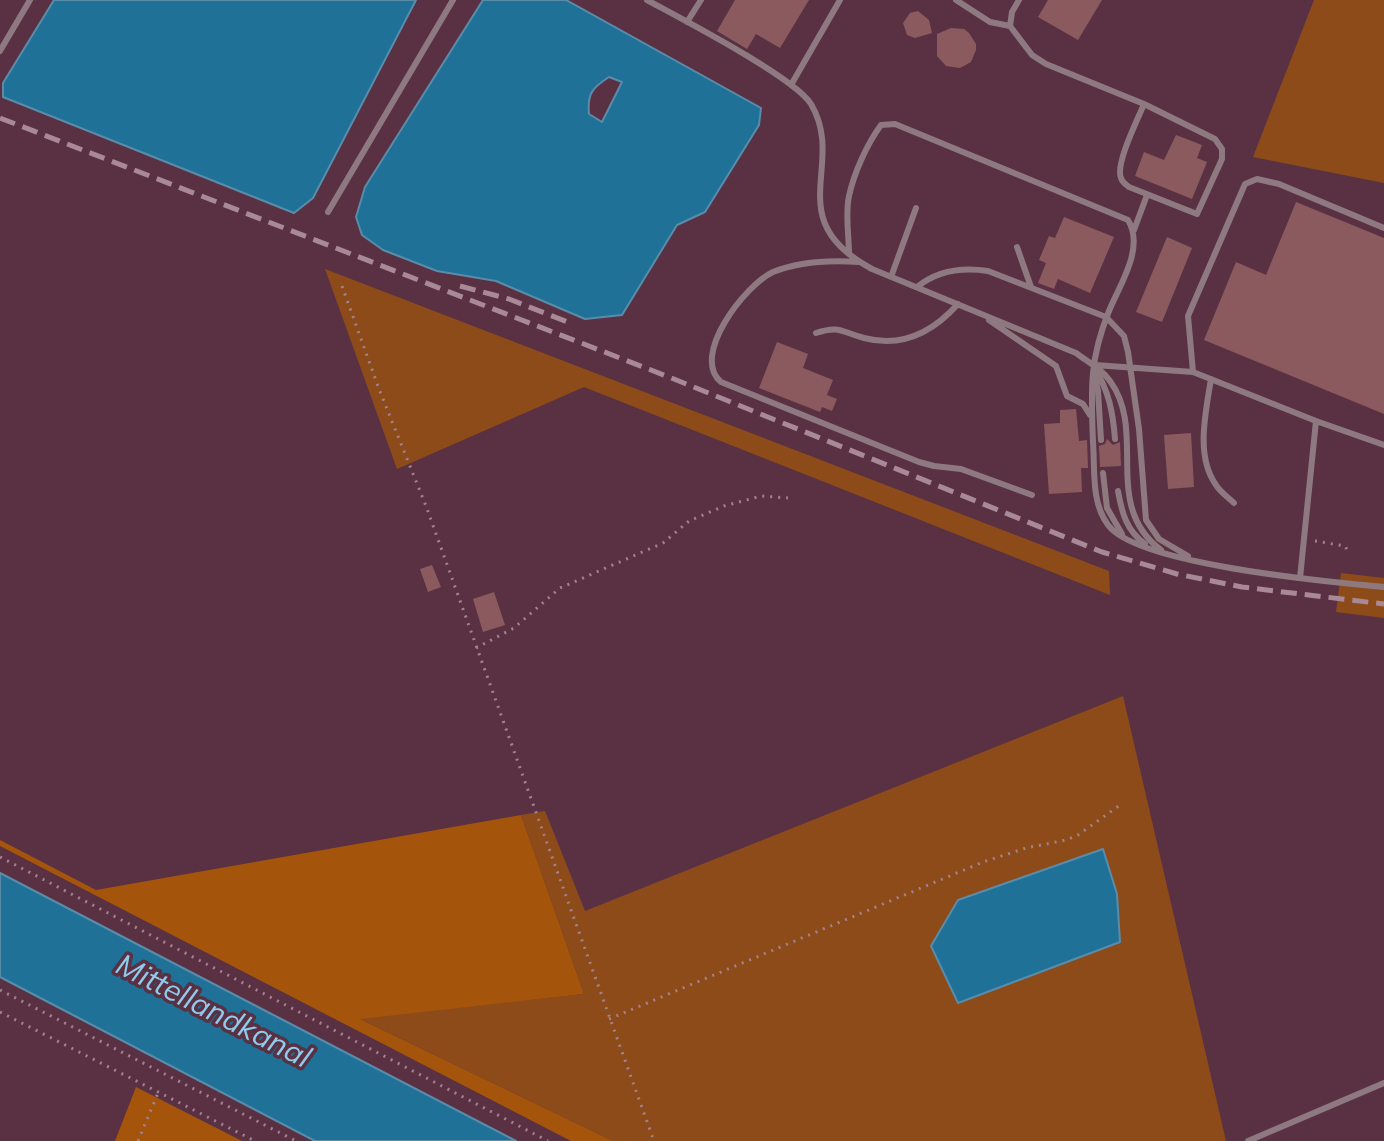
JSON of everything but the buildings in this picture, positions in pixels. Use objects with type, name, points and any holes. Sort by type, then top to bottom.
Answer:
[{"type":"lane","points":[[0,51],[30,0]]},
{"type":"lane","points":[[328,212],[453,0]]},
{"type":"lane","points":[[647,0],[791,85],[811,104],[821,137],[819,191],[825,223],[835,240],[849,254],[891,277],[1076,353],[1110,381],[1124,413],[1129,491],[1136,524],[1144,536],[1167,554]]},
{"type":"lane","points":[[687,22],[701,0]]},
{"type":"lane","points":[[791,85],[840,0]]},
{"type":"lane","points":[[956,0],[990,22],[1010,26],[1032,55],[1046,64],[1144,104],[1215,139],[1222,149],[1222,159],[1197,214],[1147,195],[1122,181],[1120,163],[1144,104]]},
{"type":"lane","points":[[1010,26],[1012,12],[1019,0]]},
{"type":"lane","points":[[849,254],[849,198],[873,137],[881,125],[895,124],[1111,212],[1128,220],[1134,230]]},
{"type":"lane","points":[[1193,372],[1188,316],[1245,184],[1257,179],[1279,184],[1384,228]]},
{"type":"lane","points":[[1147,195],[1134,230],[1133,253],[1106,317],[1092,365],[1096,495],[1100,510],[1113,532],[1126,541],[1199,561],[1300,578],[1384,587]]},
{"type":"lane","points":[[891,277],[916,208]]},
{"type":"lane","points":[[1017,247],[1031,287]]},
{"type":"lane","points":[[859,262],[833,260],[790,267],[759,280],[733,308],[715,347],[711,358],[715,377],[735,388],[919,462],[961,469],[1032,495]]},
{"type":"lane","points":[[917,287],[927,278],[941,273],[973,269],[1003,276],[1106,317],[1124,336],[1139,429],[1146,520],[1159,539],[1199,561]]},
{"type":"lane","points":[[816,333],[833,327],[882,341],[917,337],[941,322],[958,304]]},
{"type":"lane","points":[[976,311],[1056,366],[1067,396],[1089,410],[1092,422]]},
{"type":"lane","points":[[1092,365],[1193,372],[1384,445]]},
{"type":"lane","points":[[1092,365],[1103,381],[1110,401],[1115,439]]},
{"type":"lane","points":[[1092,365],[1098,391],[1101,440]]},
{"type":"lane","points":[[1211,379],[1204,423],[1206,457],[1214,483],[1234,503]]},
{"type":"lane","points":[[1300,578],[1316,421]]},
{"type":"lane","points":[[1103,473],[1107,508],[1126,541]]},
{"type":"lane","points":[[1118,491],[1128,528],[1142,542],[1167,554]]},
{"type":"lane","points":[[1248,1141],[1384,1083]]},
{"type":"path","points":[[342,286],[426,506],[654,1141]]},
{"type":"path","points":[[476,648],[514,628],[560,588],[663,543],[689,521],[724,506],[761,496],[788,498]]},
{"type":"path","points":[[1304,539],[1345,546],[1349,553]]},
{"type":"path","points":[[609,1019],[983,862],[1078,835],[1120,805]]},
{"type":"path","points":[[0,857],[548,1141]]},
{"type":"path","points":[[0,990],[296,1141]]},
{"type":"path","points":[[0,1012],[255,1141]]},
{"type":"path","points":[[138,1141],[158,1092]]},
{"type":"shaded area","points":[[1314,0],[1384,0],[1384,183],[1253,157]]},
{"type":"shaded area","points":[[325,269],[1109,571],[1110,595],[584,387],[397,469]]},
{"type":"shaded area","points":[[1341,573],[1384,578],[1384,618],[1336,612]]},
{"type":"shaded area","points":[[1123,696],[1226,1141],[613,1141],[358,1018],[584,994],[521,815],[545,811],[585,911]]},
{"type":"shaded area","points":[[521,815],[584,994],[360,1019],[613,1141],[571,1141],[0,846],[0,840],[96,890]]},
{"type":"shaded area","points":[[136,1087],[242,1141],[115,1141]]},
{"type":"water","points":[[54,0],[416,0],[313,198],[294,213],[3,97],[3,83]]},
{"type":"water","points":[[483,0],[566,0],[761,108],[759,125],[705,212],[677,225],[622,315],[585,319],[496,281],[437,271],[383,250],[362,235],[356,217],[365,187]],"holes":[[[609,77],[622,82],[602,122],[589,114],[590,96],[598,85]]]},
{"type":"water","points":[[1103,849],[1117,894],[1120,942],[958,1003],[931,946],[958,900]]},
{"type":"water","name":"Mittellandkanal","points":[[0,873],[516,1141],[315,1141],[0,977]]},
{"type":"railway","points":[[0,118],[669,377],[1102,552],[1177,574],[1242,587],[1384,604]]},
{"type":"railway","points":[[460,286],[509,299],[570,323]]}]
